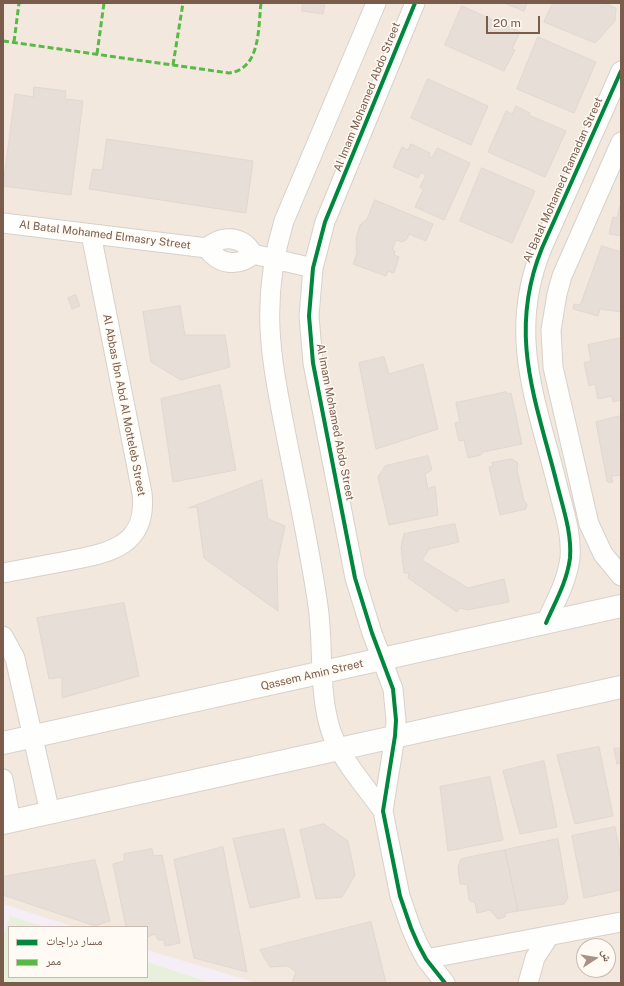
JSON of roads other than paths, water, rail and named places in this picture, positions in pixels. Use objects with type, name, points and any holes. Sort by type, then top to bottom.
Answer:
[{"type":"main road","name":"Qassem Amin Street","points":[[3,743],[621,606]]},
{"type":"main road","points":[[7,822],[621,687]]},
{"type":"street","points":[[376,3],[291,203],[274,259],[269,303],[270,347],[315,584],[324,672],[324,704],[332,734],[338,748],[383,810],[405,912],[426,959],[445,983]]},
{"type":"street","name":"Al Imam Mohamed Abdo Street","points":[[383,810],[396,736],[393,689],[372,633],[355,578],[313,363],[309,316],[314,268],[326,222],[415,3]]},
{"type":"street","name":"Al Batal Mohamed Ramadan Street","points":[[546,623],[565,578],[570,557],[570,542],[528,370],[524,334],[527,299],[532,276],[542,248],[621,71]]},
{"type":"street","points":[[621,142],[562,276],[557,294],[551,330],[553,367],[584,508],[595,540],[603,554],[621,576]]},
{"type":"street","name":"Al Batal Mohamed Elmasry Street","points":[[3,223],[207,248],[220,239],[230,238],[246,245],[253,254],[244,261],[233,263],[215,258],[207,248]]},
{"type":"street","name":"Al Abbas Ibn Abd Al Motteleb Street","points":[[3,573],[107,553],[124,544],[131,537],[140,521],[143,502],[142,493],[91,234]]},
{"type":"street","points":[[253,254],[314,268]]},
{"type":"street","points":[[3,636],[15,658],[50,813]]},
{"type":"street","points":[[3,779],[7,822]]},
{"type":"street","points":[[426,959],[621,922]]},
{"type":"street","points":[[528,983],[535,958],[549,936]]}]
